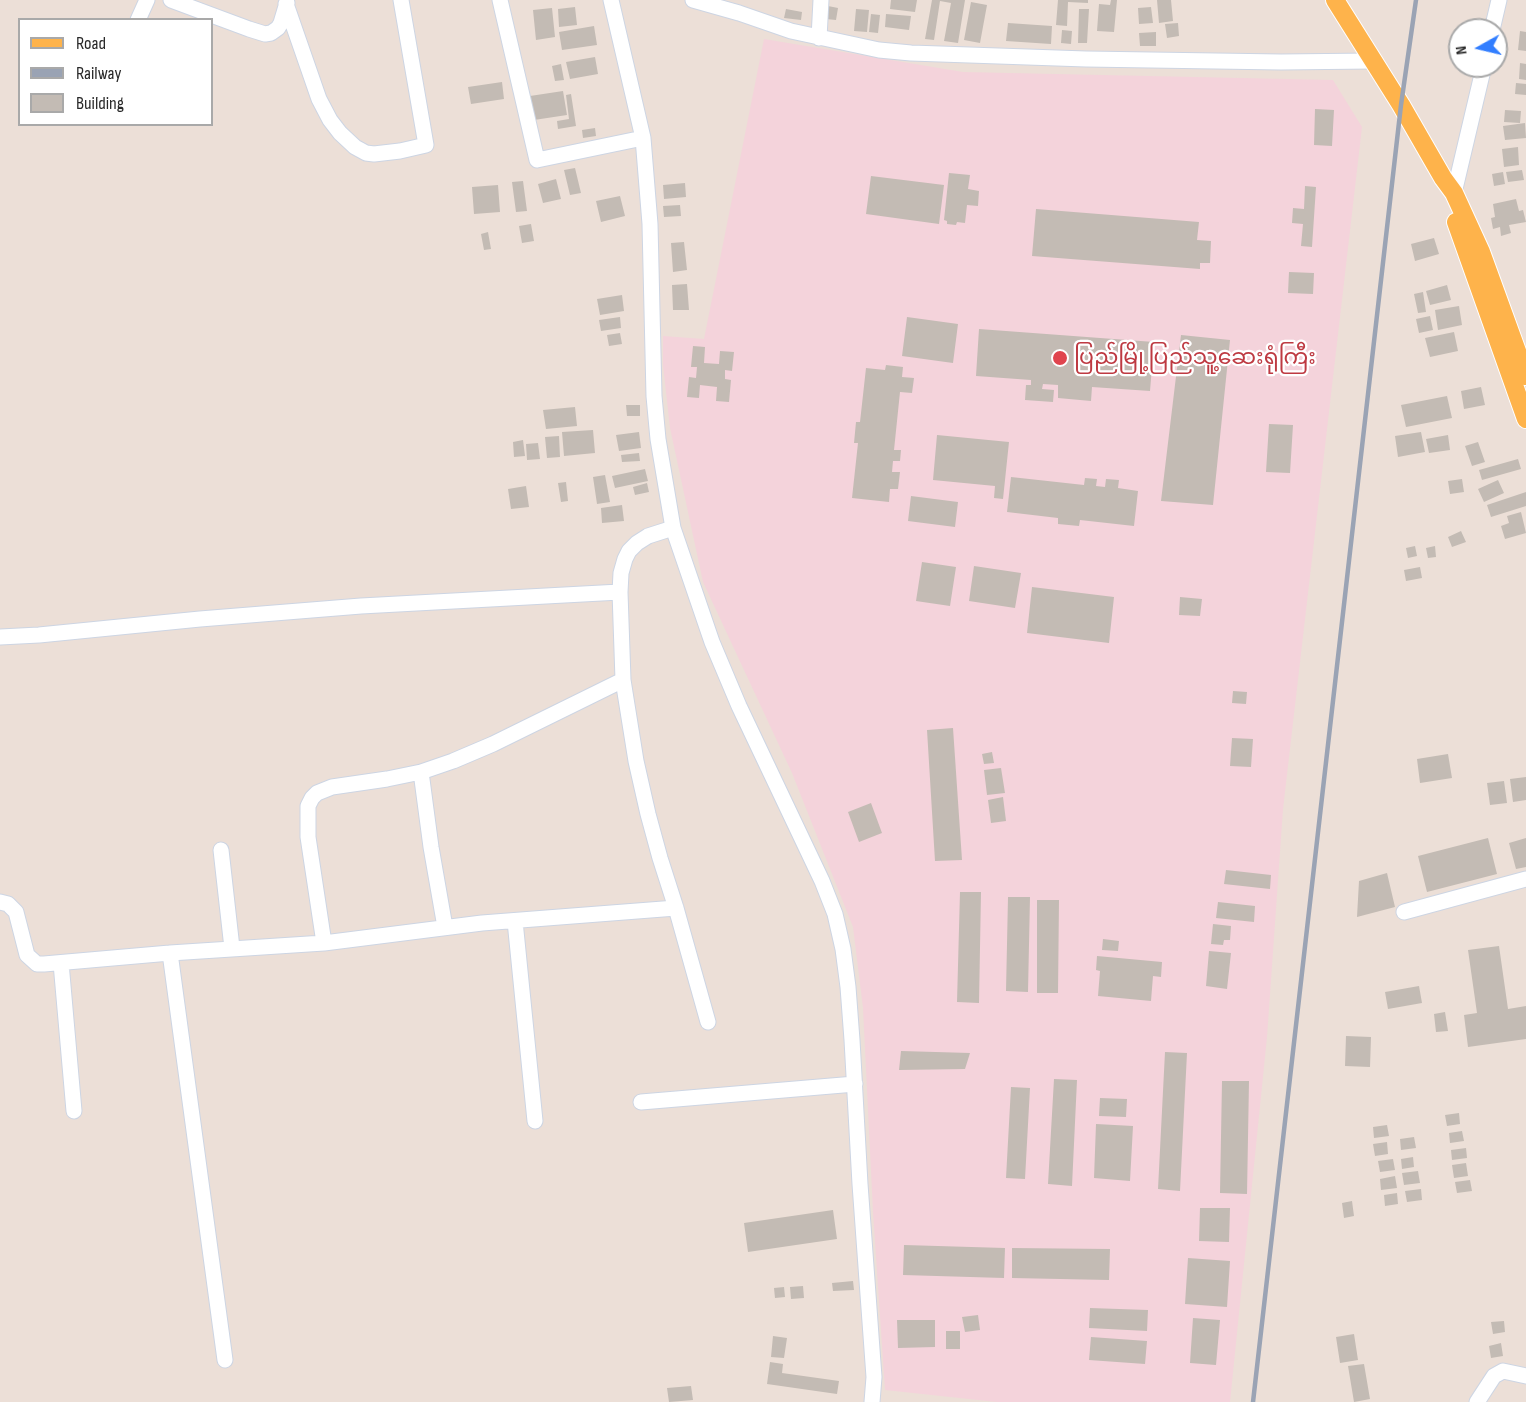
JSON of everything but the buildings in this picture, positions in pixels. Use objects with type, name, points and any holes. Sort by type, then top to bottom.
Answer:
[{"type":"main road","points":[[1335,0],[1401,105],[1443,178],[1481,252],[1519,370],[1526,419]]},
{"type":"street","points":[[139,18],[147,0]]},
{"type":"street","points":[[171,0],[265,34],[278,28],[287,2]]},
{"type":"street","points":[[287,2],[319,99],[330,120],[355,147],[366,153],[374,154],[426,145],[402,0]]},
{"type":"street","points":[[500,0],[537,160],[644,138]]},
{"type":"street","points":[[611,0],[644,138],[650,224],[654,396],[658,439],[673,528],[716,652],[739,706],[822,881],[835,914],[843,949],[848,987],[874,1377],[872,1402]]},
{"type":"street","points":[[693,0],[739,7],[765,23],[819,38],[879,50],[1097,59],[1372,62]]},
{"type":"street","points":[[819,38],[821,0]]},
{"type":"street","points":[[1495,18],[1499,0]]},
{"type":"street","points":[[1451,196],[1461,165],[1481,78]]},
{"type":"street","points":[[673,528],[648,536],[637,543],[629,551],[621,573],[623,680],[638,771],[660,858],[708,1022]]},
{"type":"street","points":[[0,637],[362,606],[620,592]]},
{"type":"street","points":[[324,942],[308,837],[308,806],[317,793],[332,787],[421,772],[453,761],[493,744],[623,680]]},
{"type":"street","points":[[421,772],[431,847],[446,927]]},
{"type":"street","points":[[221,850],[232,948]]},
{"type":"street","points":[[1404,912],[1526,879]]},
{"type":"street","points":[[0,902],[8,904],[16,912],[25,950],[37,964],[324,942],[482,923],[676,908]]},
{"type":"street","points":[[515,921],[535,1121]]},
{"type":"street","points":[[170,953],[225,1360]]},
{"type":"street","points":[[61,963],[74,1111]]},
{"type":"street","points":[[641,1102],[855,1084]]},
{"type":"street","points":[[1477,1402],[1494,1376],[1503,1371],[1526,1376]]},
{"type":"shaded area","points":[[764,39],[963,72],[1333,80],[1362,127],[1283,809],[1267,1037],[1230,1402],[997,1402],[885,1390],[863,1008],[853,927],[792,773],[703,582],[670,428],[663,365],[663,336],[704,339]]},
{"type":"railway","points":[[1253,1402],[1401,105],[1416,0]]},
{"type":"place","name":"ပြည်မြို့ပြည်သူ့ဆေးရုံကြီး","points":[[1060,358]]}]
